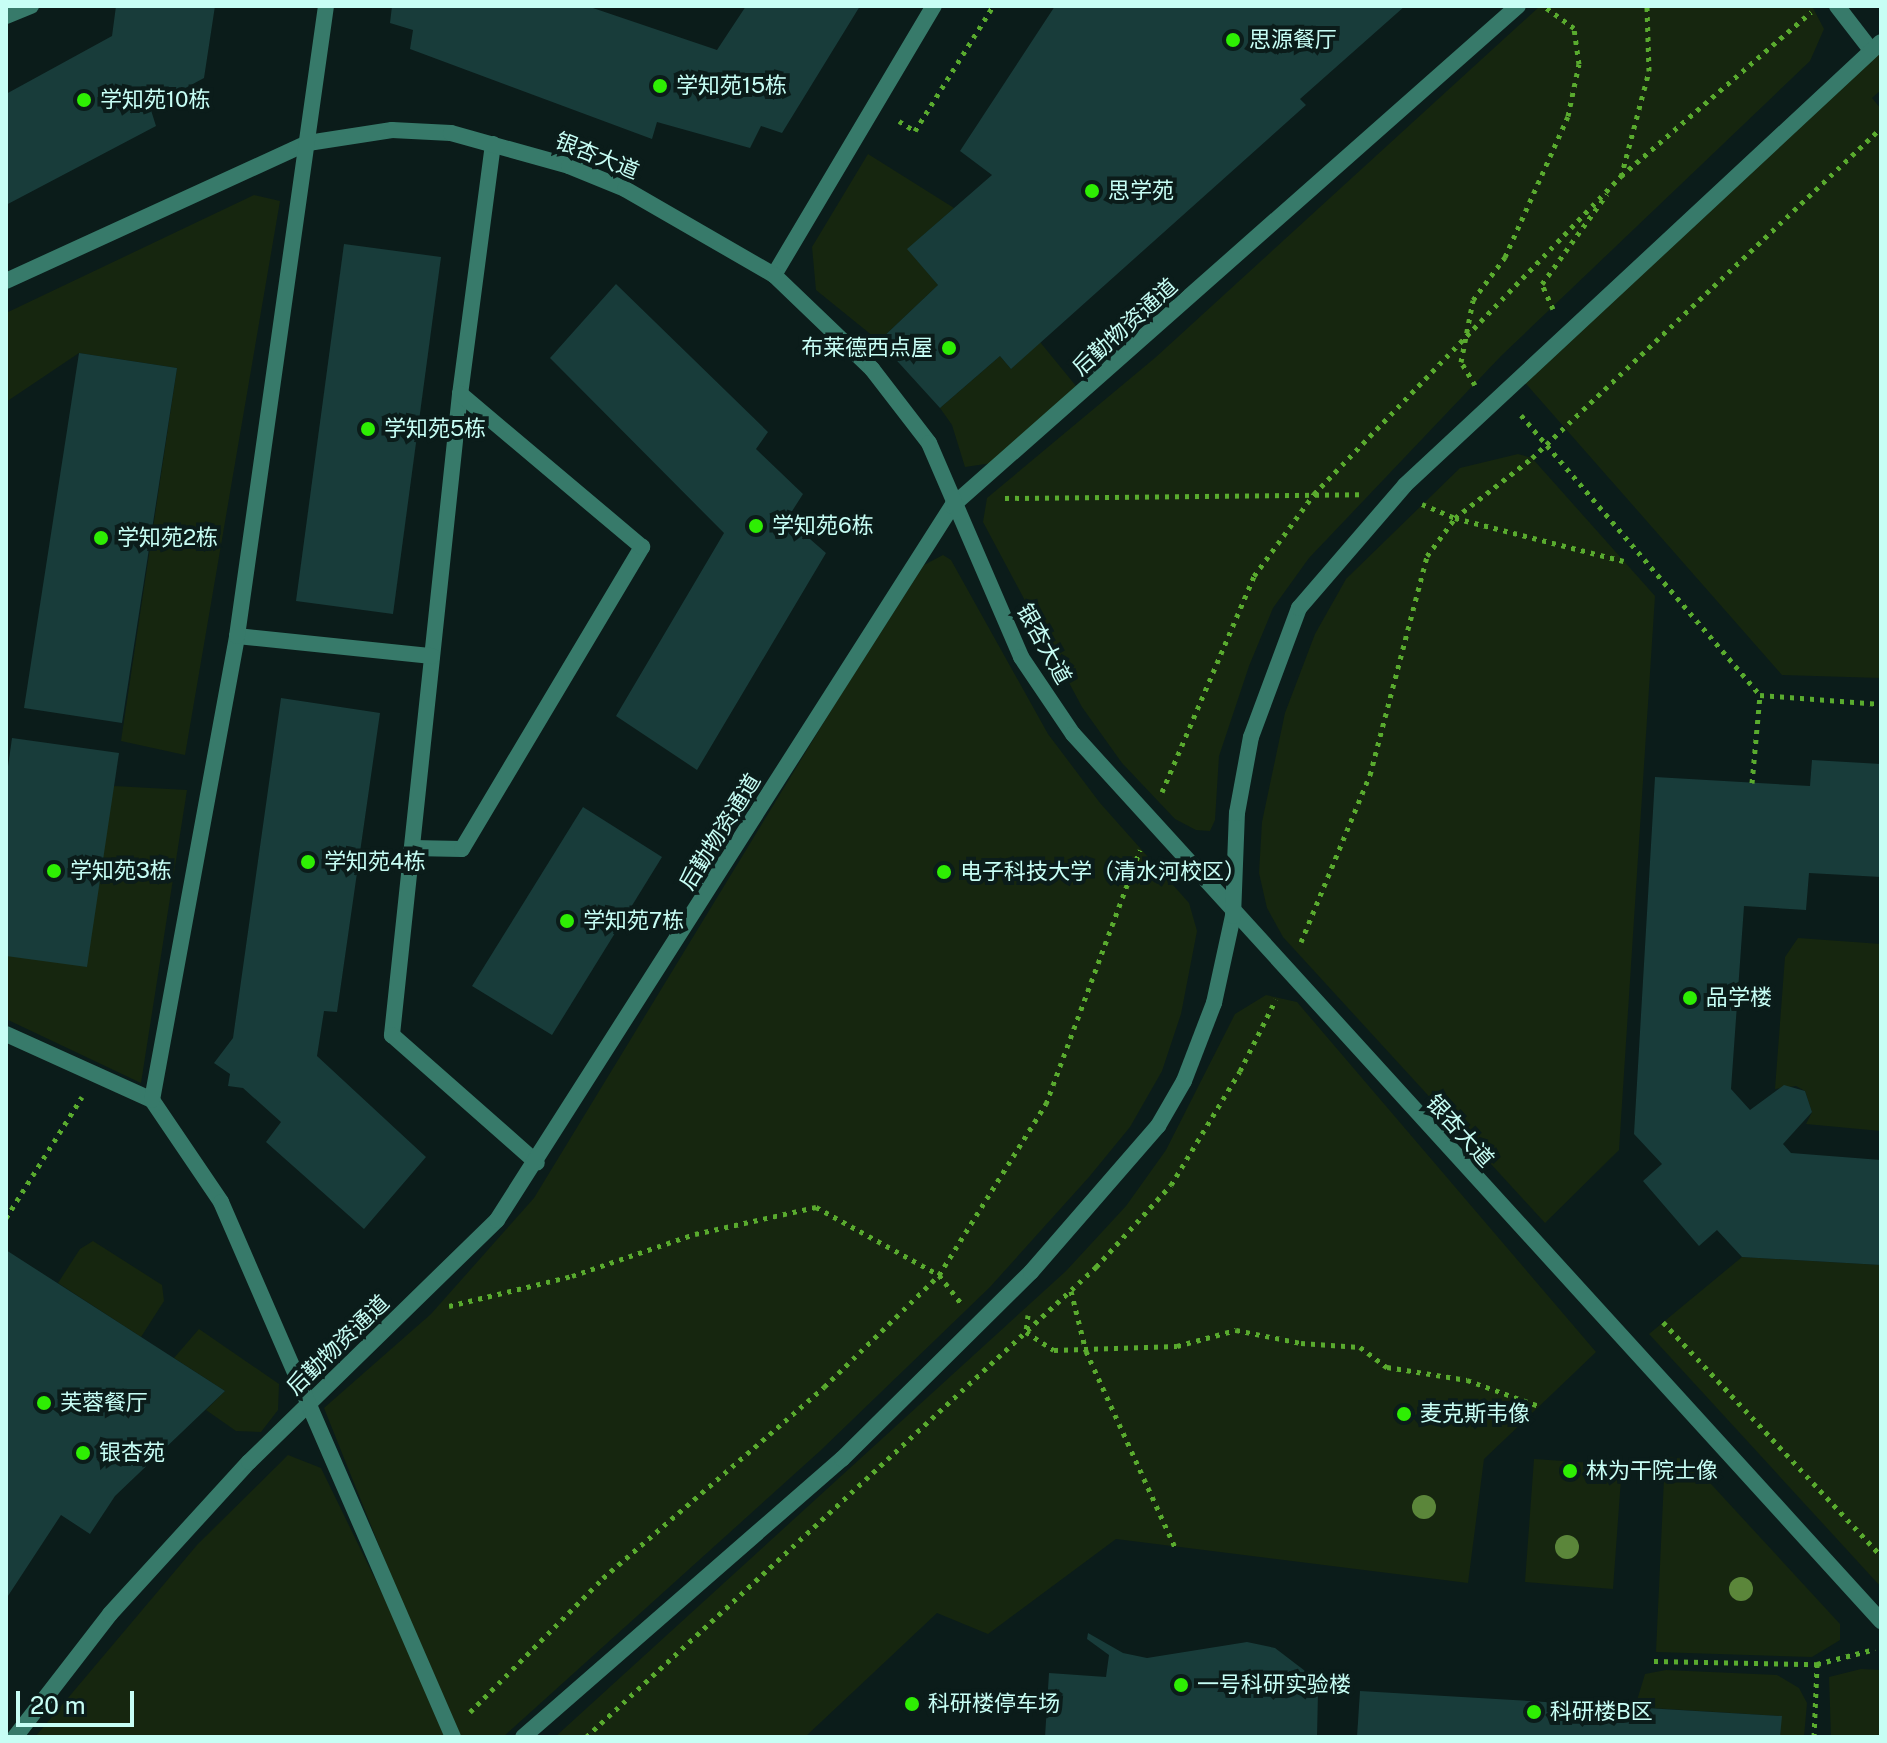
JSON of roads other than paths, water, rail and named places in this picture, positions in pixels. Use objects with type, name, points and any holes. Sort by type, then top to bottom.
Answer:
[{"type":"street","points":[[6,16],[31,6]]},
{"type":"street","points":[[152,1100],[237,636],[326,6]]},
{"type":"street","points":[[774,275],[934,6]]},
{"type":"street","name":"后勤物资通道","points":[[15,1737],[110,1614],[307,1407],[497,1220],[537,1163],[952,506],[1518,6]]},
{"type":"street","points":[[523,1737],[842,1459],[976,1323],[1031,1272],[1158,1126],[1184,1081],[1214,1003],[1233,916],[1237,813],[1270,677],[1299,608],[1397,494],[1563,333],[1876,46],[1837,6]]},
{"type":"street","name":"银杏大道","points":[[6,281],[308,143],[392,130],[451,133],[625,189],[774,275],[872,369],[929,443],[952,506],[1021,657],[1073,734],[1233,916],[1881,1621]]},
{"type":"street","points":[[493,144],[460,394],[392,1035],[537,1163]]},
{"type":"street","points":[[412,848],[462,849],[642,547],[460,394]]},
{"type":"street","points":[[237,636],[432,656]]},
{"type":"street","points":[[6,1034],[98,1072],[152,1100],[221,1202],[252,1264],[307,1407],[452,1734]]},
{"type":"place","name":"思源餐厅","points":[[1233,40]]},
{"type":"place","name":"学知苑15栋","points":[[660,86]]},
{"type":"place","name":"学知苑10栋","points":[[84,100]]},
{"type":"place","name":"思学苑","points":[[1092,191]]},
{"type":"place","name":"布莱德西点屋","points":[[949,348]]},
{"type":"place","name":"学知苑5栋","points":[[368,429]]},
{"type":"place","name":"学知苑6栋","points":[[756,526]]},
{"type":"place","name":"学知苑2栋","points":[[101,538]]},
{"type":"place","name":"学知苑4栋","points":[[308,862]]},
{"type":"place","name":"学知苑3栋","points":[[54,871]]},
{"type":"place","name":"电子科技大学（清水河校区）","points":[[944,872]]},
{"type":"place","name":"学知苑7栋","points":[[567,921]]},
{"type":"place","name":"品学楼","points":[[1690,998]]},
{"type":"place","name":"芙蓉餐厅","points":[[44,1403]]},
{"type":"place","name":"麦克斯韦像","points":[[1404,1414]]},
{"type":"place","name":"银杏苑","points":[[83,1453]]},
{"type":"place","name":"林为干院士像","points":[[1570,1471]]},
{"type":"place","name":"一号科研实验楼","points":[[1181,1685]]},
{"type":"place","name":"科研楼停车场","points":[[912,1704]]},
{"type":"place","name":"科研楼B区","points":[[1534,1712]]}]
